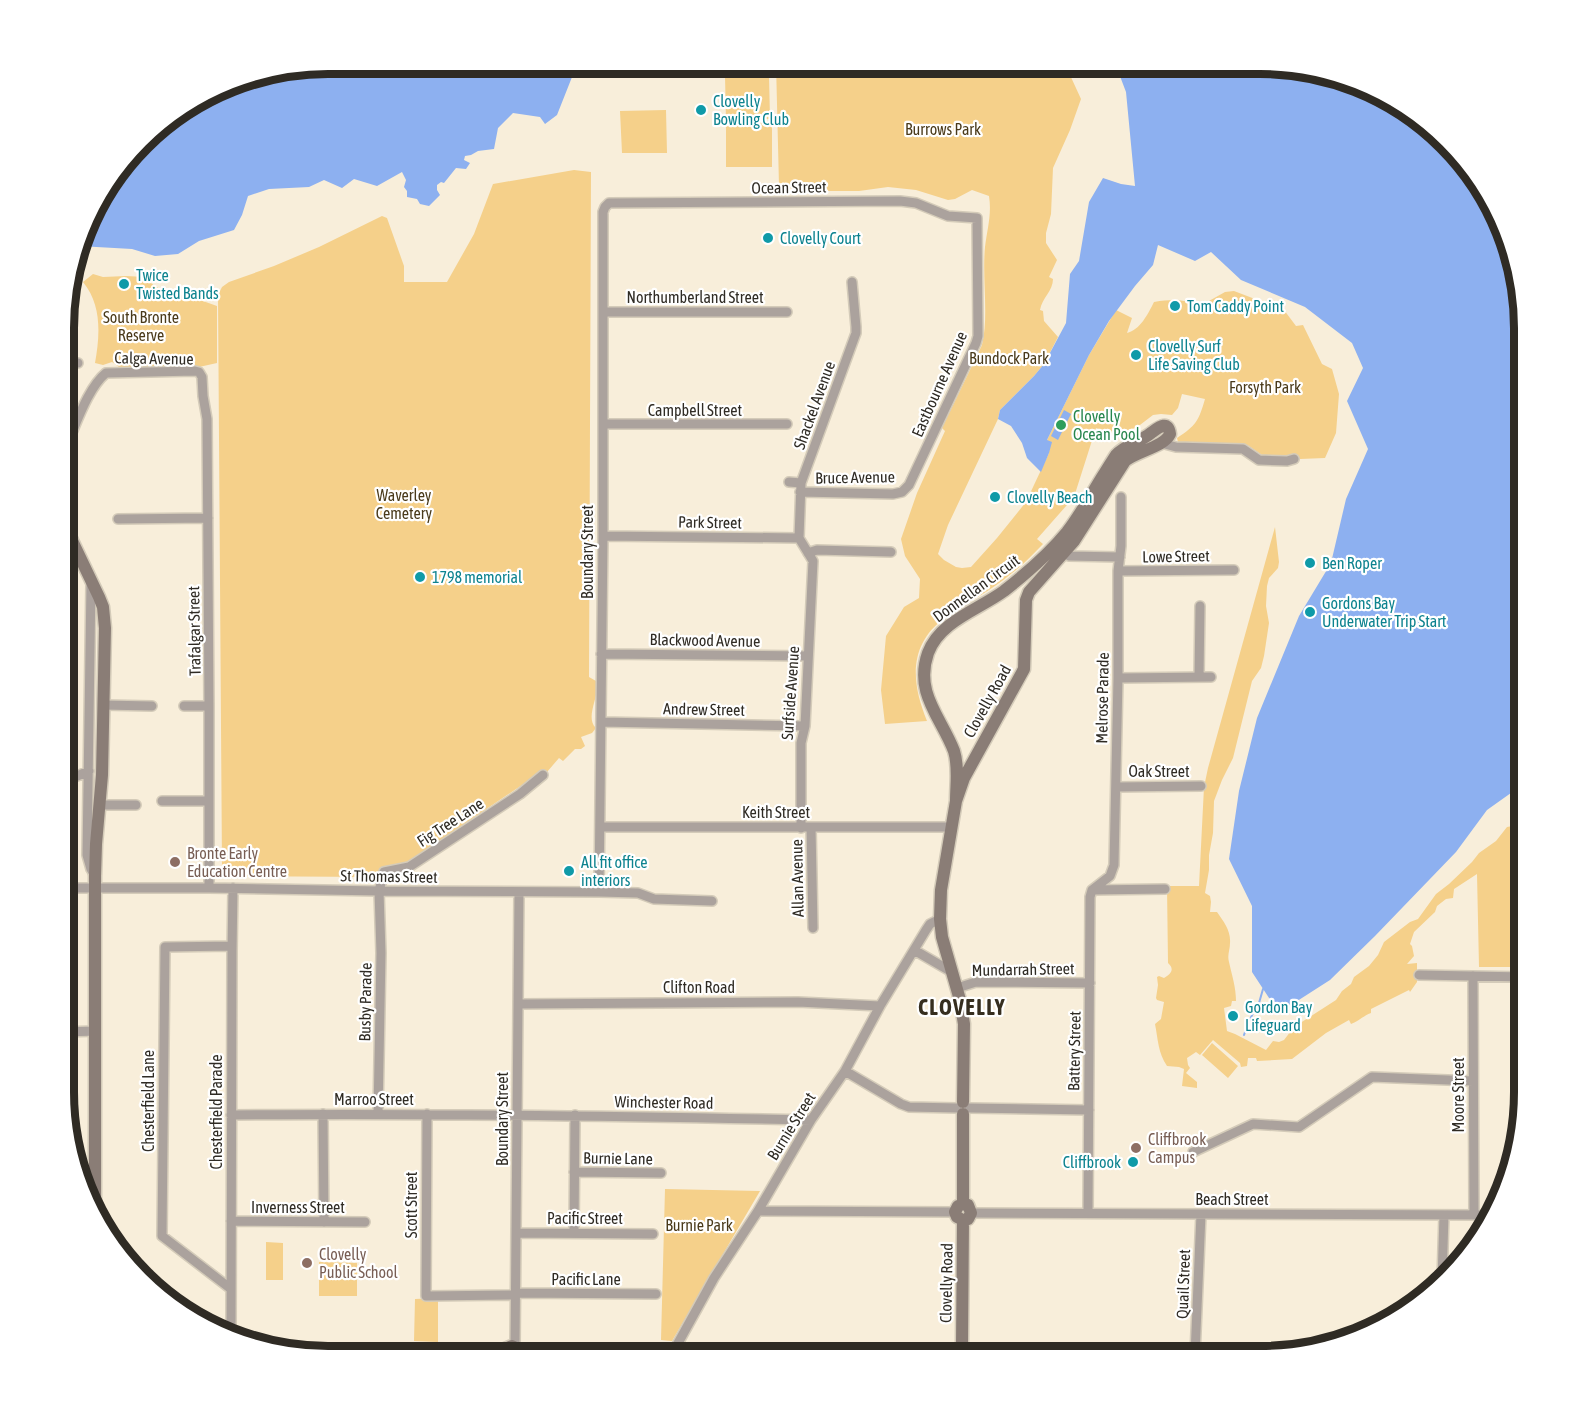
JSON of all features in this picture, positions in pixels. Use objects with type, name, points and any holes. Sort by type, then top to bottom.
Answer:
[{"type":"main road","name":"Clovelly Road","points":[[962,1346],[964,1024],[962,1007],[942,938],[940,919],[941,890],[956,801],[964,778],[982,743],[1024,669],[1026,600],[1029,592],[1060,549],[1070,528],[1117,454],[1162,426],[1167,427],[1170,430],[1169,438],[1125,461],[1074,541],[1060,549]]},
{"type":"main road","points":[[74,545],[99,597],[104,618],[102,775],[95,882],[95,1193]]},
{"type":"main road","name":"Donnellan Circuit","points":[[956,801],[957,768],[953,750],[926,692],[924,677],[926,661],[932,645],[956,620],[1002,592],[1060,549]]},
{"type":"main road","points":[[953,750],[958,754],[967,754],[982,743]]},
{"type":"street","name":"Ocean Street","points":[[603,212],[609,203],[618,202],[900,201],[916,203],[948,216],[977,218]]},
{"type":"street","name":"Boundary Street","points":[[599,892],[603,536],[603,212]]},
{"type":"street","name":"Eastbourne Avenue","points":[[909,485],[978,336],[977,218]]},
{"type":"street","name":"Shackel Avenue","points":[[799,538],[800,487],[856,333],[852,282]]},
{"type":"street","name":"Northumberland Street","points":[[603,312],[787,312]]},
{"type":"street","name":"Calga Avenue","points":[[74,428],[83,405],[106,373],[195,372],[201,374]]},
{"type":"street","name":"Trafalgar Street","points":[[201,374],[207,419],[209,888]]},
{"type":"street","name":"Campbell Street","points":[[603,424],[787,424]]},
{"type":"street","points":[[1161,443],[1176,447],[1244,449],[1258,460],[1287,461],[1294,459]]},
{"type":"street","name":"Bruce Avenue","points":[[789,482],[800,487],[893,494],[902,492],[909,485]]},
{"type":"street","name":"Melrose Parade","points":[[1092,890],[1110,876],[1113,870],[1121,497]]},
{"type":"street","points":[[118,519],[208,518]]},
{"type":"street","name":"Park Street","points":[[603,536],[799,538]]},
{"type":"street","points":[[799,538],[810,557],[817,550],[891,552]]},
{"type":"street","points":[[1060,549],[1069,556],[1120,557]]},
{"type":"street","name":"Surfside Avenue","points":[[806,827],[801,743],[806,726],[810,557]]},
{"type":"street","name":"Lowe Street","points":[[1118,571],[1234,570]]},
{"type":"street","points":[[91,581],[87,855],[95,882]]},
{"type":"street","points":[[1199,677],[1200,606]]},
{"type":"street","name":"Blackwood Avenue","points":[[602,654],[808,656]]},
{"type":"street","points":[[1118,678],[1211,677]]},
{"type":"street","points":[[103,705],[152,706]]},
{"type":"street","points":[[184,706],[209,706]]},
{"type":"street","name":"Andrew Street","points":[[601,722],[806,726]]},
{"type":"street","points":[[74,777],[89,771]]},
{"type":"street","name":"Fig Tree Lane","points":[[379,891],[384,872],[409,867],[520,794],[543,775]]},
{"type":"street","name":"Oak Street","points":[[1116,787],[1201,786]]},
{"type":"street","points":[[162,801],[209,801]]},
{"type":"street","points":[[99,805],[136,805]]},
{"type":"street","name":"Keith Street","points":[[600,826],[952,827]]},
{"type":"street","name":"Allan Avenue","points":[[806,827],[813,928]]},
{"type":"street","name":"St Thomas Street","points":[[74,886],[95,882],[209,888],[599,892],[638,893],[654,899],[712,901]]},
{"type":"street","name":"Chesterfield Parade","points":[[231,1326],[233,888]]},
{"type":"street","points":[[1092,890],[1165,889]]},
{"type":"street","name":"Battery Street","points":[[1088,1214],[1090,897],[1092,890]]},
{"type":"street","name":"Busby Parade","points":[[378,1114],[381,953],[379,891]]},
{"type":"street","name":"Boundary Street","points":[[518,1346],[515,1294],[519,892]]},
{"type":"street","name":"Burnie Street","points":[[676,1346],[714,1278],[758,1211],[811,1120],[845,1071],[880,1005],[930,924],[940,919]]},
{"type":"street","name":"Chesterfield Lane","points":[[231,1289],[162,1236],[165,947],[232,946]]},
{"type":"street","points":[[914,950],[952,972]]},
{"type":"street","points":[[1419,975],[1514,976]]},
{"type":"street","name":"Moore Street","points":[[1473,976],[1474,1214]]},
{"type":"street","name":"Mundarrah Street","points":[[957,988],[976,982],[1090,983]]},
{"type":"street","name":"Clifton Road","points":[[518,1004],[798,1002],[880,1005]]},
{"type":"street","points":[[74,1032],[96,1031]]},
{"type":"street","points":[[845,1071],[909,1107],[1089,1110]]},
{"type":"street","points":[[1194,1152],[1253,1124],[1299,1127],[1372,1077],[1473,1081]]},
{"type":"street","points":[[323,1114],[324,1222]]},
{"type":"street","name":"Scott Street","points":[[426,1296],[427,1114]]},
{"type":"street","name":"Marroo Street","points":[[231,1115],[517,1115]]},
{"type":"street","name":"Winchester Road","points":[[517,1115],[811,1120]]},
{"type":"street","points":[[574,1115],[574,1233]]},
{"type":"street","name":"Burnie Lane","points":[[574,1172],[661,1173]]},
{"type":"street","name":"Beach Street","points":[[758,1211],[1482,1214]]},
{"type":"street","name":"Quail Street","points":[[1195,1346],[1201,1214]]},
{"type":"street","points":[[1442,1268],[1444,1215]]},
{"type":"street","name":"Inverness Street","points":[[231,1221],[365,1222]]},
{"type":"street","name":"Pacific Street","points":[[516,1233],[653,1234]]},
{"type":"street","name":"Pacific Lane","points":[[426,1296],[656,1294]]},
{"type":"green space","points":[[776,74],[1070,74],[1081,99],[1053,168],[1051,214],[1046,243],[1057,260],[1049,277],[1053,279],[1051,287],[1040,310],[1043,311],[1044,321],[1058,337],[1044,364],[1000,410],[998,419],[948,525],[938,554],[956,567],[971,567],[1026,502],[1049,453],[1047,440],[1089,355],[1116,310],[1132,318],[1127,333],[1140,325],[1154,302],[1167,300],[1200,306],[1225,292],[1234,291],[1284,310],[1296,326],[1303,325],[1322,364],[1332,369],[1339,394],[1336,433],[1325,458],[1300,459],[1284,455],[1262,455],[1243,444],[1178,442],[1177,438],[1196,422],[1205,399],[1182,394],[1178,408],[1172,415],[1153,415],[1136,428],[1120,434],[1096,428],[1074,497],[1037,539],[1043,544],[1004,579],[946,617],[925,639],[916,664],[916,678],[927,721],[885,724],[881,690],[886,636],[904,607],[919,598],[920,579],[905,556],[901,539],[917,493],[945,431],[942,428],[982,345],[985,322],[984,259],[990,216],[989,196],[972,190],[948,200],[916,190],[888,187],[859,191],[804,191],[779,186]]},
{"type":"green space","points":[[769,75],[770,119],[726,120],[725,76]]},
{"type":"green space","points":[[666,110],[667,153],[622,153],[620,111]]},
{"type":"green space","points":[[726,123],[772,123],[772,167],[726,167]]},
{"type":"green space","name":"Waverley Cemetery","points":[[574,170],[591,172],[589,677],[596,681],[597,687],[592,712],[596,728],[592,733],[581,737],[585,746],[575,749],[563,761],[559,758],[541,779],[524,787],[522,785],[408,862],[382,869],[375,877],[230,876],[222,868],[218,295],[222,287],[229,282],[319,247],[382,216],[387,218],[404,266],[404,282],[447,282],[474,234],[493,184]]},
{"type":"green space","name":"South Bronte Reserve","points":[[93,274],[103,277],[145,277],[159,288],[176,290],[185,299],[200,300],[217,306],[217,363],[199,367],[119,367],[112,362],[103,365],[95,363],[98,321],[94,300],[83,282]]},
{"type":"green space","points":[[1275,527],[1279,562],[1267,586],[1266,606],[1269,623],[1264,656],[1261,668],[1252,681],[1233,758],[1214,801],[1213,833],[1205,893],[1210,896],[1210,912],[1217,912],[1229,934],[1228,959],[1235,986],[1236,1001],[1232,1001],[1231,1006],[1224,1008],[1227,1031],[1266,1050],[1273,1041],[1284,1040],[1294,1027],[1336,1000],[1351,984],[1354,977],[1369,966],[1378,955],[1384,942],[1410,922],[1418,919],[1436,894],[1479,853],[1496,841],[1507,827],[1514,826],[1514,967],[1479,967],[1477,874],[1454,889],[1453,898],[1446,899],[1437,906],[1435,912],[1414,932],[1410,944],[1414,956],[1407,964],[1417,963],[1417,982],[1410,992],[1409,990],[1371,1009],[1371,1013],[1354,1023],[1351,1024],[1349,1020],[1326,1033],[1292,1059],[1257,1061],[1256,1058],[1248,1058],[1247,1066],[1241,1067],[1240,1063],[1213,1040],[1200,1055],[1196,1052],[1187,1058],[1190,1068],[1186,1073],[1197,1082],[1197,1088],[1182,1086],[1184,1069],[1167,1066],[1160,1051],[1155,1024],[1161,1019],[1164,1002],[1156,998],[1157,977],[1164,978],[1172,969],[1168,963],[1167,886],[1199,886],[1204,787]]},
{"type":"green space","points":[[1212,1043],[1238,1066],[1228,1078],[1202,1055]]},
{"type":"green space","name":"Burnie Park","points":[[665,1189],[760,1191],[672,1341],[661,1340]]},
{"type":"green space","points":[[266,1242],[283,1243],[283,1280],[266,1280]]},
{"type":"green space","points":[[319,1262],[357,1263],[357,1296],[319,1296]]},
{"type":"green space","points":[[438,1298],[438,1342],[414,1341],[415,1299]]},
{"type":"water","points":[[311,74],[573,74],[557,115],[545,124],[540,117],[513,113],[498,128],[494,149],[478,151],[465,156],[464,160],[470,163],[466,169],[456,168],[444,183],[437,185],[440,195],[429,206],[420,204],[417,199],[407,197],[404,187],[406,180],[402,172],[377,186],[354,179],[342,188],[324,180],[309,187],[269,189],[248,196],[234,230],[199,241],[178,254],[155,256],[132,249],[87,246],[100,215],[116,187],[148,148],[173,126],[215,100],[246,87],[278,78]]},
{"type":"water","points":[[1119,74],[1277,74],[1326,82],[1373,100],[1415,126],[1440,148],[1462,173],[1488,215],[1501,246],[1510,278],[1514,311],[1514,791],[1487,810],[1456,852],[1330,980],[1291,1005],[1271,1001],[1252,972],[1252,906],[1229,859],[1239,791],[1257,718],[1299,616],[1331,563],[1346,499],[1368,449],[1347,401],[1363,368],[1352,343],[1305,307],[1241,280],[1211,252],[1195,261],[1158,245],[1153,265],[1109,321],[1089,355],[1047,440],[1052,442],[1041,472],[1027,458],[1022,443],[1011,426],[998,419],[1000,410],[1044,364],[1066,323],[1070,274],[1079,261],[1089,202],[1103,178],[1135,186],[1126,92]]},
{"type":"water","name":"Clovelly Ocean Pool","points":[[1064,410],[1071,414],[1058,440],[1051,436]]},
{"type":"waterway","points":[[1244,1035],[1253,1013],[1251,1011],[1259,1003],[1263,989]]},
{"type":"place","name":"Clovelly Bowling Club","points":[[701,110]]},
{"type":"place","name":"Clovelly Court","points":[[768,238]]},
{"type":"place","name":"Twice Twisted Bands","points":[[124,284]]},
{"type":"place","name":"Tom Caddy Point","points":[[1175,306]]},
{"type":"place","name":"Clovelly Surf Life Saving Club","points":[[1136,355]]},
{"type":"place","name":"Clovelly Ocean Pool","points":[[1061,425]]},
{"type":"place","name":"Clovelly Beach","points":[[995,497]]},
{"type":"place","name":"Ben Roper","points":[[1310,563]]},
{"type":"place","name":"1798 memorial","points":[[420,577]]},
{"type":"place","name":"Gordons Bay Underwater Trip Start","points":[[1310,612]]},
{"type":"place","name":"Bronte Early Education Centre","points":[[175,862]]},
{"type":"place","name":"All fit office interiors","points":[[569,871]]},
{"type":"place","name":"Gordon Bay Lifeguard","points":[[1233,1016]]},
{"type":"place","name":"Cliffbrook Campus","points":[[1136,1148]]},
{"type":"place","name":"Cliffbrook","points":[[1133,1162]]},
{"type":"place","name":"Clovelly Public School","points":[[307,1263]]},
{"type":"district","name":"CLOVELLY","points":[[962,1007]]},
{"type":"park label","name":"Burrows Park","points":[[943,129]]},
{"type":"park label","name":"Bundock Park","points":[[1009,358]]},
{"type":"park label","name":"Forsyth Park","points":[[1265,387]]}]
